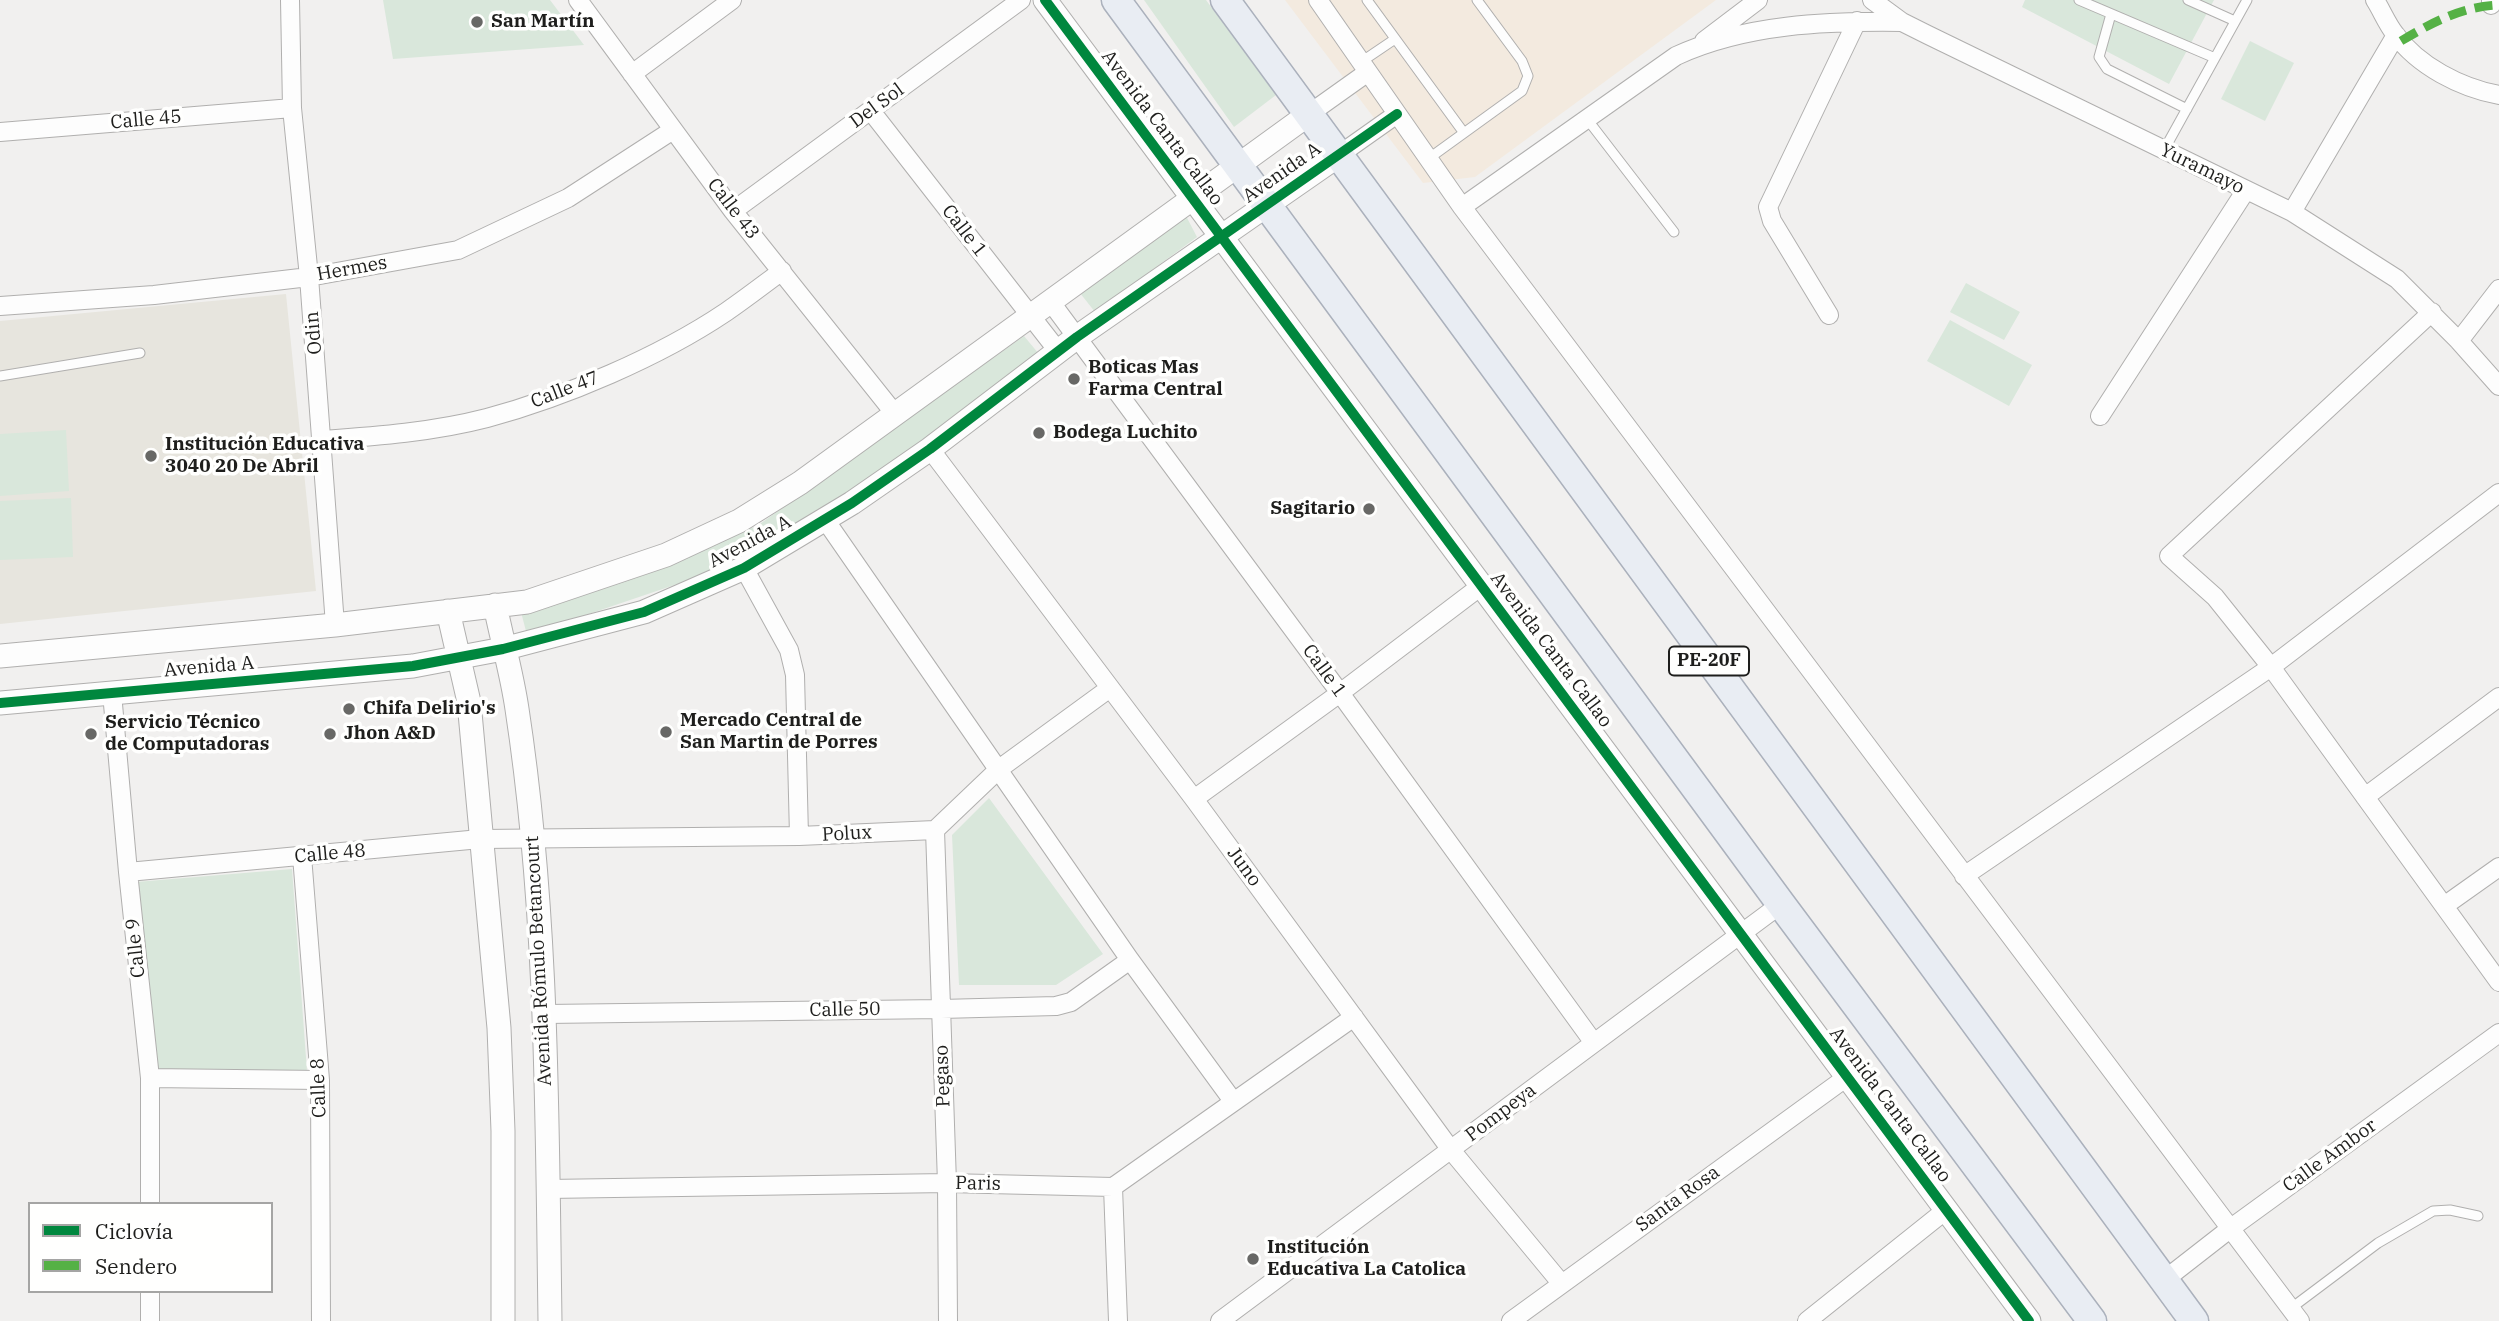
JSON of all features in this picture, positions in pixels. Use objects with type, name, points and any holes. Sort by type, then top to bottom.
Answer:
[{"type":"main road","name":"Avenida Canta Callao","points":[[1116,0],[1781,904],[2092,1321]]},
{"type":"main road","name":"PE-20F","points":[[1225,0],[2194,1321]]},
{"type":"street","name":"Odin","points":[[290,0],[292,108],[323,440],[335,625]]},
{"type":"street","name":"Calle 43","points":[[578,0],[733,211],[895,414]]},
{"type":"street","points":[[632,74],[732,0]]},
{"type":"street","name":"Del Sol","points":[[733,211],[1021,0]]},
{"type":"street","name":"Avenida Canta Callao","points":[[1045,0],[2029,1321]]},
{"type":"street","points":[[1318,0],[1462,207],[2295,1315]]},
{"type":"street","points":[[1699,45],[1758,0]]},
{"type":"street","name":"Yuramayo","points":[[1872,0],[1902,22],[2292,212],[2397,279],[2432,312],[2499,386]]},
{"type":"street","points":[[2375,0],[2396,35],[2430,68],[2453,81],[2499,95]]},
{"type":"street","points":[[1829,314],[1772,221],[1768,207],[1857,22]]},
{"type":"street","points":[[1462,207],[1676,56],[1699,45],[1764,29],[1857,22],[1902,22]]},
{"type":"street","points":[[2292,212],[2396,35]]},
{"type":"street","name":"Avenida A","points":[[0,656],[335,625],[527,603],[666,555],[749,514],[800,483],[1309,114],[1365,67]]},
{"type":"street","name":"Calle 45","points":[[0,132],[292,108]]},
{"type":"street","name":"Calle 1","points":[[871,111],[1058,351]]},
{"type":"street","name":"Avenida A","points":[[0,703],[414,666],[503,649],[644,612],[744,568],[826,521],[930,449],[1077,337],[1397,114]]},
{"type":"street","name":"Hermes","points":[[0,306],[154,295],[309,277],[458,250],[568,198],[673,130]]},
{"type":"street","points":[[2100,416],[2246,190]]},
{"type":"street","name":"Calle 47","points":[[323,440],[408,433],[473,421],[564,393],[668,346],[725,313],[782,271]]},
{"type":"street","points":[[2459,341],[2499,289]]},
{"type":"street","name":"Calle 1","points":[[1050,301],[1594,1043]]},
{"type":"street","points":[[2432,312],[2169,556],[2215,597],[2271,667],[2499,982]]},
{"type":"street","name":"Juno","points":[[930,449],[1194,799],[1451,1150],[1561,1283]]},
{"type":"street","points":[[1964,876],[2271,667],[2499,494]]},
{"type":"street","points":[[826,521],[1130,960],[1233,1101]]},
{"type":"street","points":[[744,568],[789,650],[795,675],[799,836]]},
{"type":"street","points":[[1194,799],[1481,586]]},
{"type":"street","name":"Avenida Rómulo Betancourt","points":[[495,605],[517,709],[533,838],[545,1014],[550,1321]]},
{"type":"street","points":[[448,611],[469,702],[499,1028],[503,1132],[503,1321]]},
{"type":"street","points":[[935,830],[999,769],[1110,688]]},
{"type":"street","name":"Calle 9","points":[[113,693],[128,872],[150,1078],[150,1202]]},
{"type":"street","points":[[2365,797],[2499,697]]},
{"type":"street","name":"Polux","points":[[533,838],[799,836],[935,830]]},
{"type":"street","name":"Pegaso","points":[[935,830],[947,1183],[948,1321]]},
{"type":"street","name":"Calle 48","points":[[128,872],[480,839],[533,838]]},
{"type":"street","name":"Calle 8","points":[[302,856],[320,1080],[321,1321]]},
{"type":"street","points":[[2444,906],[2499,867]]},
{"type":"street","name":"Pompeya","points":[[1220,1321],[1781,904]]},
{"type":"street","name":"Calle 50","points":[[545,1014],[1056,1006],[1071,1002],[1130,960]]},
{"type":"street","points":[[1118,1321],[1113,1187],[1354,1017]]},
{"type":"street","name":"Calle Ambor","points":[[2164,1281],[2231,1228],[2499,1033]]},
{"type":"street","name":"Santa Rosa","points":[[1511,1321],[1847,1077]]},
{"type":"street","points":[[150,1078],[320,1080]]},
{"type":"street","name":"Paris","points":[[548,1189],[947,1183],[1113,1187]]},
{"type":"street","points":[[1808,1321],[1946,1210]]},
{"type":"street","points":[[150,1293],[150,1321]]},
{"type":"lane","points":[[1367,0],[1464,133]]},
{"type":"lane","points":[[1428,159],[1522,91],[1528,76],[1522,61],[1477,0]]},
{"type":"lane","points":[[2079,0],[2215,58]]},
{"type":"lane","points":[[2188,0],[2235,21]]},
{"type":"lane","points":[[2164,150],[2246,0]]},
{"type":"lane","points":[[2111,14],[2099,57],[2107,69],[2187,109]]},
{"type":"lane","points":[[1365,67],[1395,39]]},
{"type":"lane","points":[[1587,119],[1674,232]]},
{"type":"lane","points":[[0,376],[140,353]]},
{"type":"lane","points":[[2295,1315],[2378,1243],[2433,1211],[2450,1210],[2478,1216]]},
{"type":"shaded area","points":[[1285,0],[1716,0],[1475,177],[1423,183]]},
{"type":"shaded area","name":"Institución Educativa 3040 20 De Abril","points":[[286,294],[316,591],[0,624],[0,321]]},
{"type":"green space","name":"San Martín","points":[[383,0],[550,0],[584,45],[393,59]]},
{"type":"green space","points":[[1144,0],[1206,0],[1276,95],[1234,127]]},
{"type":"green space","points":[[2025,0],[2214,0],[2169,84],[2022,7]]},
{"type":"green space","points":[[2250,41],[2294,63],[2265,121],[2221,99]]},
{"type":"green space","points":[[1186,216],[1197,237],[1095,312],[1080,293]]},
{"type":"green space","points":[[1966,283],[2020,312],[2004,340],[1950,312]]},
{"type":"green space","points":[[1950,320],[2032,365],[2009,406],[1927,361]]},
{"type":"green space","points":[[1024,336],[1039,354],[827,510],[698,577],[527,635],[521,612],[757,526]]},
{"type":"green space","points":[[66,430],[69,491],[0,496],[0,434]]},
{"type":"green space","points":[[71,498],[73,557],[0,560],[0,501]]},
{"type":"green space","points":[[989,798],[1103,954],[1056,985],[959,985],[952,835]]},
{"type":"green space","points":[[292,869],[307,1071],[156,1072],[136,882]]},
{"type":"marked path","points":[[2401,41],[2460,12],[2499,5]]},
{"type":"cycle path","points":[[1045,0],[2029,1321]]},
{"type":"cycle path","points":[[0,703],[413,666],[503,649],[644,612],[744,568],[852,503],[930,449],[1077,337],[1397,114]]},
{"type":"place","name":"San Martín","points":[[477,22]]},
{"type":"place","name":"Boticas Mas Farma Central","points":[[1074,379]]},
{"type":"place","name":"Bodega Luchito","points":[[1039,433]]},
{"type":"place","name":"Institución Educativa 3040 20 De Abril","points":[[151,456]]},
{"type":"place","name":"Sagitario","points":[[1369,509]]},
{"type":"place","name":"Chifa Delirio's","points":[[349,709]]},
{"type":"place","name":"Mercado Central de San Martin de Porres","points":[[666,732]]},
{"type":"place","name":"Servicio Técnico de Computadoras","points":[[91,734]]},
{"type":"place","name":"Jhon A&D","points":[[330,734]]},
{"type":"place","name":"Institución Educativa La Catolica","points":[[1253,1259]]}]
